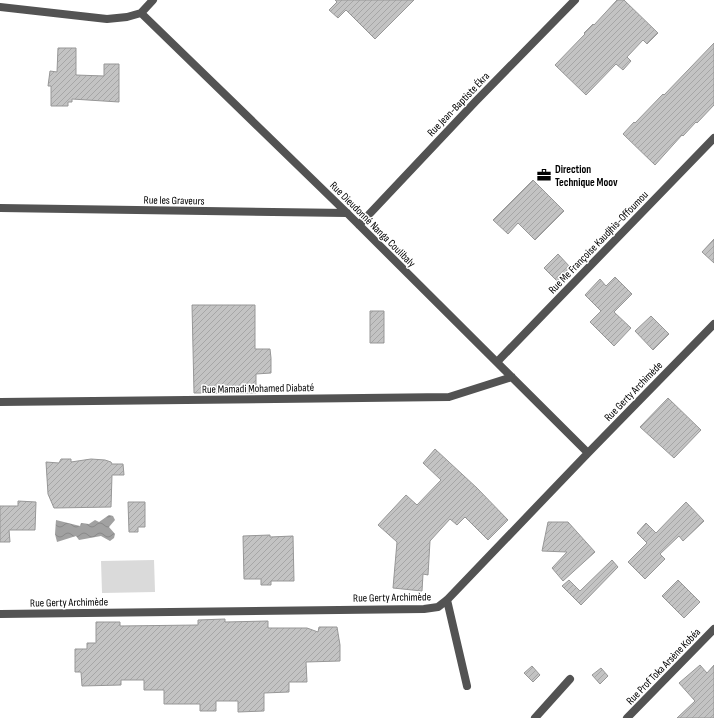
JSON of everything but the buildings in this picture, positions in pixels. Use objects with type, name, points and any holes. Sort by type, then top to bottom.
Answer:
[{"type":"street","points":[[0,7],[107,19],[126,17],[141,13],[153,0]]},
{"type":"street","name":"Rue Jean-Baptiste Ékra","points":[[359,225],[476,101],[575,0]]},
{"type":"street","name":"Rue Dieudonné Nanga Coulibaly","points":[[141,13],[347,213],[588,453]]},
{"type":"street","name":"Rue Me Françoise Kaudjhis-Offoumou","points":[[497,362],[714,138]]},
{"type":"street","name":"Rue les Graveurs","points":[[0,208],[347,213]]},
{"type":"street","name":"Rue Gerty Archimède","points":[[0,614],[438,607],[448,600],[588,453],[714,324]]},
{"type":"street","name":"Rue Mamadi Mohamed Diabaté","points":[[0,402],[449,397],[512,377]]},
{"type":"street","points":[[448,600],[467,686]]},
{"type":"street","name":"Rue Prof Toka Arsène Kobéa","points":[[627,718],[714,629]]},
{"type":"street","points":[[535,718],[570,679]]},
{"type":"shaded area","points":[[154,560],[155,592],[102,593],[101,561]]},
{"type":"water","points":[[109,515],[113,516],[115,520],[109,527],[115,534],[114,538],[110,541],[101,536],[79,540],[76,536],[57,542],[55,534],[56,520],[80,526],[81,523],[89,524],[95,520],[99,522]]},
{"type":"place","name":"Direction Technique Moov","points":[[544,175]]}]
